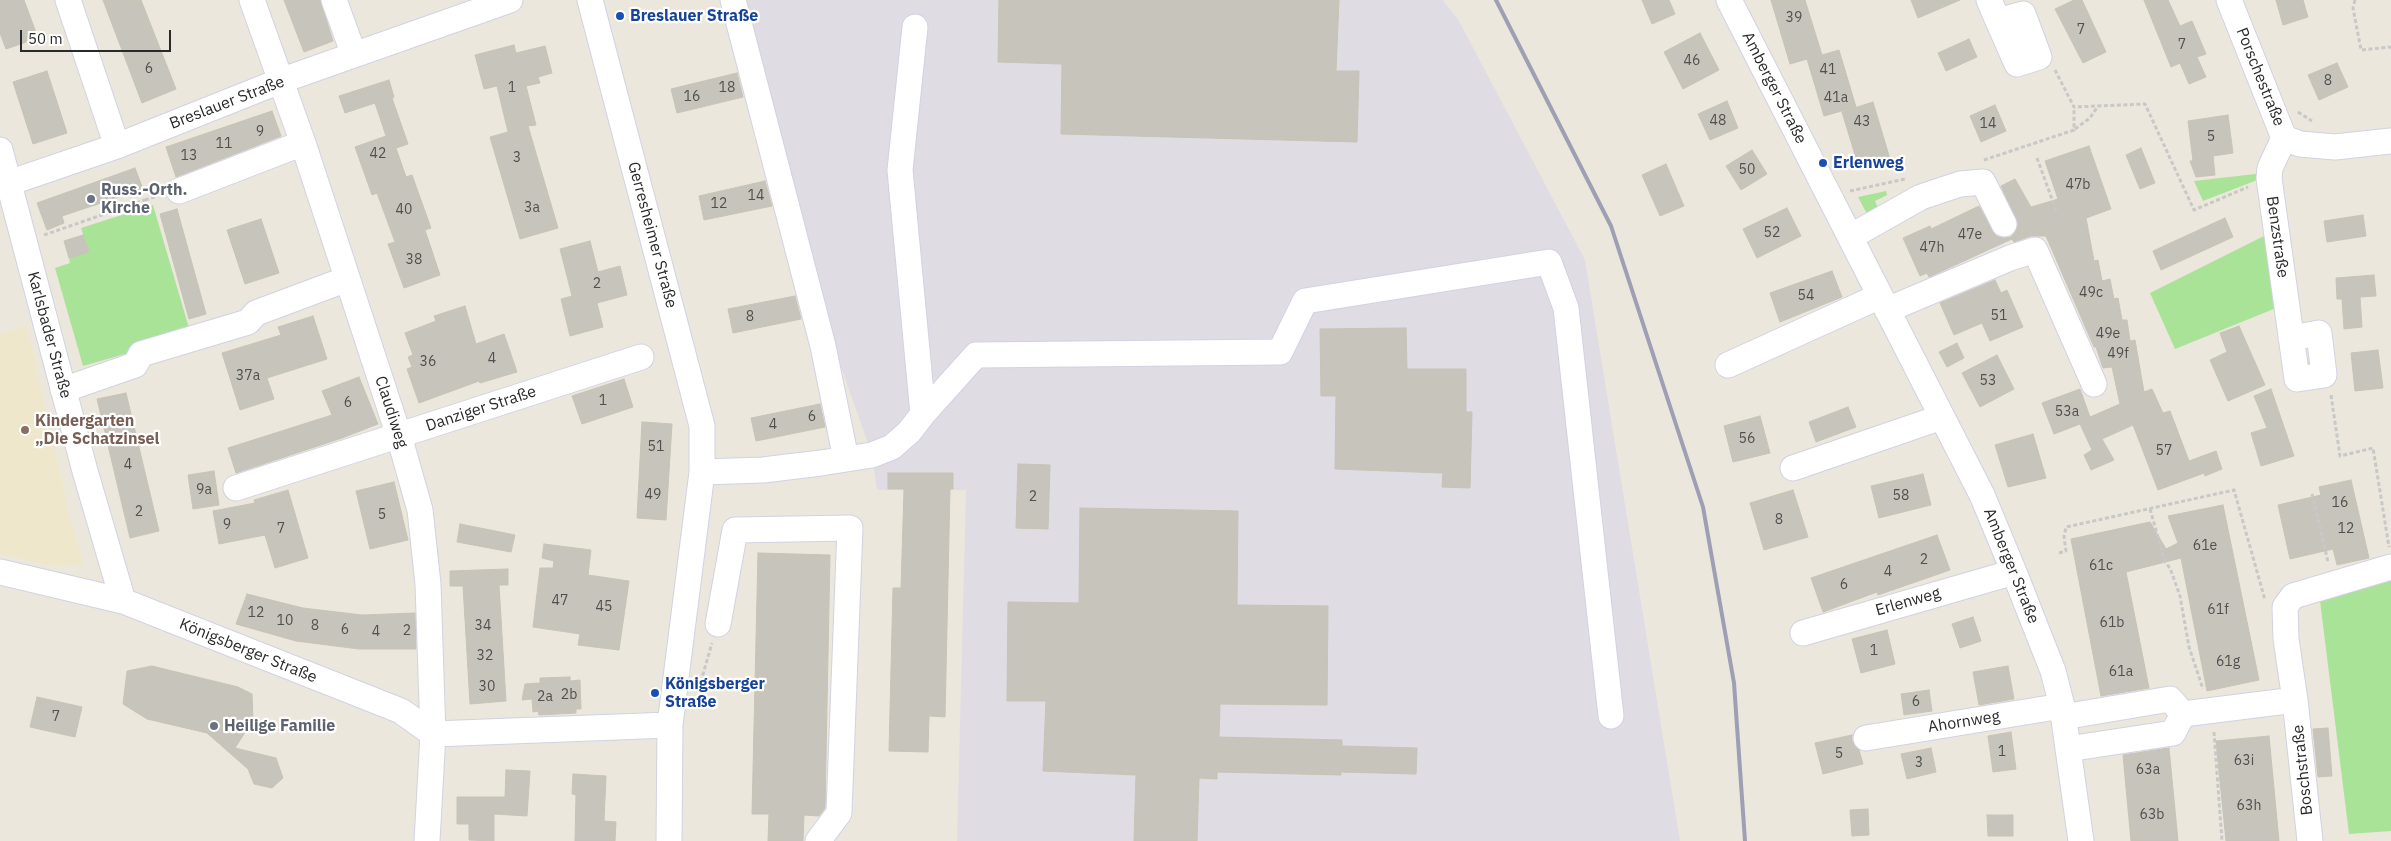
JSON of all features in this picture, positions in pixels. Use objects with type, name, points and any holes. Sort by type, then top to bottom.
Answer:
[{"type":"street","points":[[68,0],[117,146]]},
{"type":"street","name":"Claudiweg","points":[[252,0],[348,279],[399,436],[420,510],[428,584],[434,734],[427,841]]},
{"type":"street","points":[[334,0],[354,55]]},
{"type":"street","name":"Breslauer Straße","points":[[5,184],[117,146],[280,81],[510,0]]},
{"type":"street","name":"Gerresheimer Straße","points":[[590,0],[702,426],[702,472],[670,725],[669,841]]},
{"type":"street","points":[[733,0],[823,346],[846,459]]},
{"type":"street","name":"Amberger Straße","points":[[1729,0],[1982,495],[2053,671],[2064,726],[2081,841]]},
{"type":"street","name":"Porschestraße","points":[[2229,0],[2284,138],[2300,144],[2335,148],[2391,141]]},
{"type":"street","points":[[1993,11],[2028,60]]},
{"type":"street","points":[[915,27],[900,170],[923,414]]},
{"type":"street","name":"Benzstraße","points":[[2284,138],[2270,168],[2269,178],[2297,379],[2324,375]]},
{"type":"street","points":[[180,190],[303,144]]},
{"type":"street","name":"Karlsbader Straße","points":[[0,150],[5,184],[25,242],[63,390],[123,602]]},
{"type":"street","points":[[1850,237],[1921,197],[1960,184],[1983,182],[2004,224]]},
{"type":"street","points":[[1728,365],[1884,303],[2035,250],[2094,384]]},
{"type":"street","points":[[702,472],[763,470],[872,455],[892,447],[909,432],[976,355],[1280,352],[1305,301],[1549,262],[1566,308],[1611,716]]},
{"type":"street","points":[[63,390],[136,365],[141,354],[248,322],[256,312],[348,279]]},
{"type":"street","name":"Danziger Straße","points":[[236,488],[641,357]]},
{"type":"street","points":[[1793,468],[1942,417]]},
{"type":"street","points":[[718,624],[735,530],[850,528],[839,813],[818,841]]},
{"type":"street","points":[[2285,607],[2293,596],[2390,560]]},
{"type":"street","name":"Königsberger Straße","points":[[0,572],[123,602],[401,711],[434,734]]},
{"type":"street","name":"Erlenweg","points":[[1803,633],[2014,572]]},
{"type":"street","name":"Boschstraße","points":[[2285,607],[2286,640],[2296,700],[2310,841]]},
{"type":"street","points":[[2064,726],[2170,699],[2183,714]]},
{"type":"street","points":[[2183,714],[2296,700]]},
{"type":"street","points":[[2064,726],[2172,733],[2183,714]]},
{"type":"street","points":[[2064,726],[2149,720]]},
{"type":"street","points":[[434,734],[670,725]]},
{"type":"street","name":"Ahornweg","points":[[1866,738],[2064,726]]},
{"type":"path","points":[[2355,0],[2353,8],[2361,50],[2391,47]]},
{"type":"path","points":[[2028,60],[2049,58],[2074,107],[2145,104],[2194,210],[2269,178]]},
{"type":"path","points":[[2074,130],[2090,118],[2098,106]]},
{"type":"path","points":[[2295,107],[2299,113],[2319,123]]},
{"type":"path","points":[[2037,158],[2057,213]]},
{"type":"path","points":[[25,242],[145,200],[147,206]]},
{"type":"path","points":[[2324,375],[2332,398],[2340,456],[2373,448],[2390,560]]},
{"type":"path","points":[[2059,553],[2066,551],[2064,537],[2066,527],[2234,490],[2263,600],[2285,607]]},
{"type":"path","points":[[2312,494],[2332,583]]},
{"type":"path","points":[[2150,509],[2165,562],[2170,568],[2180,596],[2190,647],[2202,688],[2215,710],[2213,734],[2222,841]]},
{"type":"path","points":[[697,696],[718,624]]},
{"type":"shaded area","points":[[744,0],[1443,0],[1459,21],[1585,260],[1680,841],[957,841],[966,490],[877,490],[872,455],[831,338]]},
{"type":"shaded area","name":"Kindergarten „Die Schatzinsel","points":[[27,326],[72,526],[84,566],[49,565],[0,554],[0,333]]},
{"type":"green space","points":[[2264,173],[2265,177],[2203,201],[2194,181]]},
{"type":"green space","points":[[1886,191],[1887,195],[1875,201],[1878,208],[1867,214],[1858,197]]},
{"type":"green space","points":[[153,205],[191,335],[83,366],[55,268],[70,263],[69,258],[89,252],[81,228]]},
{"type":"green space","points":[[2268,234],[2281,306],[2175,349],[2150,293]]},
{"type":"green space","points":[[2391,574],[2391,831],[2349,834],[2319,593]]},
{"type":"building","points":[[0,0],[24,0],[38,38],[6,49],[0,33]]},
{"type":"building","points":[[103,0],[141,0],[176,89],[142,103]]},
{"type":"building","points":[[284,0],[320,0],[333,41],[304,52]]},
{"type":"building","points":[[999,0],[1339,0],[1336,71],[1359,71],[1357,142],[1061,134],[1062,64],[998,62]]},
{"type":"building","points":[[1642,0],[1669,0],[1675,14],[1652,24]]},
{"type":"building","points":[[1771,0],[1805,0],[1822,55],[1839,50],[1856,107],[1824,116],[1807,59],[1790,64]]},
{"type":"building","points":[[1911,0],[1960,0],[1918,18]]},
{"type":"building","points":[[2074,0],[2082,0],[2106,52],[2083,63],[2055,9]]},
{"type":"building","points":[[2144,0],[2168,0],[2180,26],[2192,21],[2206,54],[2197,57],[2206,77],[2189,84],[2180,63],[2171,67]]},
{"type":"building","points":[[2276,0],[2303,0],[2308,17],[2283,25]]},
{"type":"building","points":[[1700,33],[1719,70],[1683,89],[1664,52]]},
{"type":"building","points":[[1969,39],[1977,57],[1946,71],[1938,53]]},
{"type":"building","points":[[514,45],[516,53],[545,46],[552,73],[538,77],[540,83],[526,86],[536,125],[528,126],[558,228],[520,239],[490,137],[508,132],[497,86],[484,89],[475,55]]},
{"type":"building","points":[[2337,63],[2348,87],[2319,100],[2308,75]]},
{"type":"building","points":[[47,71],[67,133],[33,144],[13,82]]},
{"type":"building","points":[[737,73],[743,97],[677,113],[671,89]]},
{"type":"building","points":[[389,80],[394,97],[392,98],[408,144],[396,148],[406,177],[412,175],[431,228],[425,230],[440,275],[404,288],[388,244],[395,242],[377,193],[372,195],[355,147],[386,136],[375,103],[345,113],[339,96]]},
{"type":"building","points":[[1727,101],[1738,128],[1710,140],[1698,114]]},
{"type":"building","points":[[1873,102],[1890,159],[1859,168],[1842,112]]},
{"type":"building","points":[[1995,105],[2006,131],[1981,142],[1970,116]]},
{"type":"building","points":[[272,111],[281,136],[176,177],[166,147]]},
{"type":"building","points":[[2228,115],[2233,153],[2213,156],[2215,175],[2196,177],[2190,161],[2193,161],[2188,121]]},
{"type":"building","points":[[2089,146],[2111,209],[2086,218],[2094,261],[2098,260],[2102,281],[2110,279],[2114,299],[2118,298],[2122,320],[2127,320],[2130,341],[2135,340],[2144,392],[2152,389],[2163,413],[2170,411],[2189,461],[2216,451],[2222,469],[2205,476],[2204,473],[2158,490],[2133,425],[2102,439],[2114,460],[2091,470],[2084,455],[2092,450],[2080,424],[2054,434],[2042,403],[2080,389],[2090,417],[2120,404],[2112,367],[2103,368],[2096,347],[2094,347],[2046,236],[2031,236],[2014,242],[2012,239],[1929,277],[1927,273],[1920,276],[1903,238],[1930,226],[1931,229],[1979,206],[1996,236],[2003,238],[2011,237],[2016,231],[2018,224],[2001,186],[2015,179],[2031,207],[2058,199],[2045,161]]},
{"type":"building","points":[[2141,148],[2155,183],[2140,189],[2126,155]]},
{"type":"building","points":[[1752,150],[1767,174],[1741,190],[1726,166]]},
{"type":"building","points":[[1666,164],[1684,206],[1660,216],[1642,175]]},
{"type":"building","name":"Russ.-Orth. Kirche","points":[[135,168],[143,189],[62,216],[64,223],[47,230],[37,203]]},
{"type":"building","points":[[765,181],[772,206],[704,220],[699,196]]},
{"type":"building","points":[[1787,208],[1801,236],[1757,258],[1743,229]]},
{"type":"building","points":[[177,209],[206,314],[189,319],[160,214]]},
{"type":"building","points":[[2363,215],[2366,236],[2327,242],[2324,221]]},
{"type":"building","points":[[2225,218],[2233,237],[2161,270],[2153,251]]},
{"type":"building","points":[[261,219],[279,273],[245,284],[227,230]]},
{"type":"building","points":[[83,235],[89,252],[69,258],[64,241]]},
{"type":"building","points":[[590,241],[598,272],[620,266],[627,295],[597,303],[603,327],[570,336],[561,299],[572,296],[560,249]]},
{"type":"building","points":[[1832,271],[1842,297],[1780,322],[1770,293]]},
{"type":"building","points":[[2374,275],[2376,296],[2360,297],[2362,327],[2344,329],[2342,299],[2337,299],[2336,278]]},
{"type":"building","points":[[1995,280],[2001,293],[2007,290],[2023,327],[1990,341],[1982,323],[1954,335],[1940,303]]},
{"type":"building","points":[[795,296],[801,319],[733,333],[728,309]]},
{"type":"building","points":[[465,306],[476,344],[504,334],[517,372],[480,383],[479,381],[419,403],[407,369],[412,367],[408,357],[413,355],[405,333],[436,321],[434,316]]},
{"type":"building","points":[[313,316],[327,359],[267,378],[274,399],[240,410],[222,353],[281,335],[278,327]]},
{"type":"building","points":[[2239,326],[2265,385],[2228,401],[2210,360],[2227,352],[2220,333]]},
{"type":"building","points":[[1406,328],[1407,369],[1466,369],[1466,412],[1472,412],[1470,488],[1442,487],[1443,473],[1335,469],[1336,396],[1321,396],[1320,329]]},
{"type":"building","points":[[1957,343],[1964,358],[1947,367],[1939,352]]},
{"type":"building","points":[[2378,350],[2383,388],[2355,391],[2351,353]]},
{"type":"building","points":[[1997,355],[2014,389],[1980,407],[1962,373]]},
{"type":"building","points":[[359,377],[378,424],[236,473],[228,448],[332,415],[322,391]]},
{"type":"building","points":[[624,379],[633,407],[582,424],[572,396]]},
{"type":"building","points":[[2271,389],[2294,456],[2261,466],[2251,433],[2267,428],[2254,396]]},
{"type":"building","points":[[126,393],[159,531],[130,538],[97,399]]},
{"type":"building","points":[[820,404],[825,427],[756,441],[751,418]]},
{"type":"building","points":[[1848,407],[1856,427],[1816,442],[1809,422]]},
{"type":"building","points":[[1760,416],[1770,453],[1733,462],[1724,426]]},
{"type":"building","points":[[642,422],[672,424],[666,520],[637,518]]},
{"type":"building","points":[[2033,434],[2046,478],[2008,487],[1995,445]]},
{"type":"building","points":[[1018,464],[1050,465],[1048,529],[1016,528]]},
{"type":"building","points":[[214,471],[219,505],[193,509],[188,475]]},
{"type":"building","points":[[888,473],[953,473],[953,489],[950,489],[945,717],[929,716],[928,752],[889,751],[893,588],[901,588],[904,489],[888,489]]},
{"type":"building","points":[[1923,474],[1931,505],[1879,518],[1871,486]]},
{"type":"building","points":[[2351,480],[2369,558],[2337,565],[2333,549],[2290,559],[2278,505],[2321,495],[2319,487]]},
{"type":"building","points":[[394,482],[408,540],[370,549],[356,491]]},
{"type":"building","points":[[288,490],[308,558],[275,568],[265,535],[219,544],[213,511],[255,503],[254,500]]},
{"type":"building","points":[[1793,490],[1808,537],[1764,550],[1750,503]]},
{"type":"building","points":[[2223,505],[2259,680],[2207,691],[2181,558],[2126,572],[2149,688],[2101,696],[2071,539],[2150,522],[2166,549],[2178,543],[2168,516]]},
{"type":"building","points":[[1080,508],[1238,511],[1237,605],[1328,606],[1327,705],[1220,704],[1219,737],[1342,740],[1342,746],[1417,748],[1416,774],[1341,772],[1341,775],[1217,772],[1217,779],[1199,778],[1197,841],[1134,841],[1136,775],[1043,771],[1046,701],[1007,701],[1008,602],[1079,603]]},
{"type":"building","points":[[460,524],[515,535],[511,552],[457,542]]},
{"type":"building","points":[[1937,535],[1950,570],[1878,595],[1877,592],[1823,612],[1811,578]]},
{"type":"building","points":[[544,544],[591,550],[588,575],[629,581],[619,650],[578,645],[580,634],[533,627],[540,568],[553,568],[554,561],[542,558]]},
{"type":"building","points":[[758,553],[830,555],[825,808],[819,816],[804,815],[803,841],[768,841],[769,814],[752,814]]},
{"type":"building","points":[[508,569],[508,585],[499,585],[506,701],[470,704],[463,586],[450,586],[450,571]]},
{"type":"building","points":[[247,594],[303,608],[362,615],[415,613],[416,649],[359,649],[296,641],[236,624]]},
{"type":"building","points":[[1973,617],[1981,641],[1960,648],[1952,624]]},
{"type":"building","points":[[1887,630],[1895,664],[1861,673],[1852,639]]},
{"type":"building","name":"Heilige Familie","points":[[152,666],[238,687],[252,694],[253,720],[235,748],[276,758],[283,778],[272,788],[254,784],[248,769],[207,733],[147,719],[123,704],[127,671]]},
{"type":"building","points":[[2008,666],[2014,699],[1979,705],[1973,672]]},
{"type":"building","points":[[570,677],[570,681],[580,680],[581,709],[576,709],[576,713],[539,715],[538,711],[533,712],[532,699],[522,700],[525,684],[540,683],[540,678]]},
{"type":"building","points":[[1929,690],[1932,711],[1904,715],[1901,694]]},
{"type":"building","points":[[37,697],[82,707],[75,737],[30,727]]},
{"type":"building","points":[[2328,728],[2332,776],[2318,777],[2313,729]]},
{"type":"building","points":[[2011,732],[2016,769],[1993,772],[1988,736]]},
{"type":"building","points":[[1852,735],[1852,741],[1859,750],[1863,764],[1823,774],[1815,743]]},
{"type":"building","points":[[2269,736],[2279,841],[2226,841],[2216,741]]},
{"type":"building","points":[[1931,748],[1936,772],[1907,779],[1901,754]]},
{"type":"building","points":[[2169,748],[2178,841],[2131,841],[2123,755]]},
{"type":"building","points":[[506,770],[530,771],[527,816],[494,814],[494,841],[469,840],[469,824],[457,824],[457,797],[505,797]]},
{"type":"building","points":[[573,774],[606,776],[604,821],[616,822],[615,841],[575,841],[576,795],[572,794]]},
{"type":"building","points":[[1868,809],[1869,835],[1852,836],[1850,810]]},
{"type":"building","points":[[1987,815],[2013,815],[2013,836],[1988,836]]},
{"type":"railway","points":[[1496,0],[1611,226],[1703,507],[1734,683],[1745,841]]},
{"type":"place","name":"Breslauer Straße","points":[[620,16]]},
{"type":"place","name":"Erlenweg","points":[[1823,163]]},
{"type":"place","name":"Russ.-Orth. Kirche","points":[[91,199]]},
{"type":"place","name":"Kindergarten „Die Schatzinsel","points":[[25,430]]},
{"type":"place","name":"Königsberger Straße","points":[[655,693]]},
{"type":"place","name":"Heilige Familie","points":[[214,726]]}]
